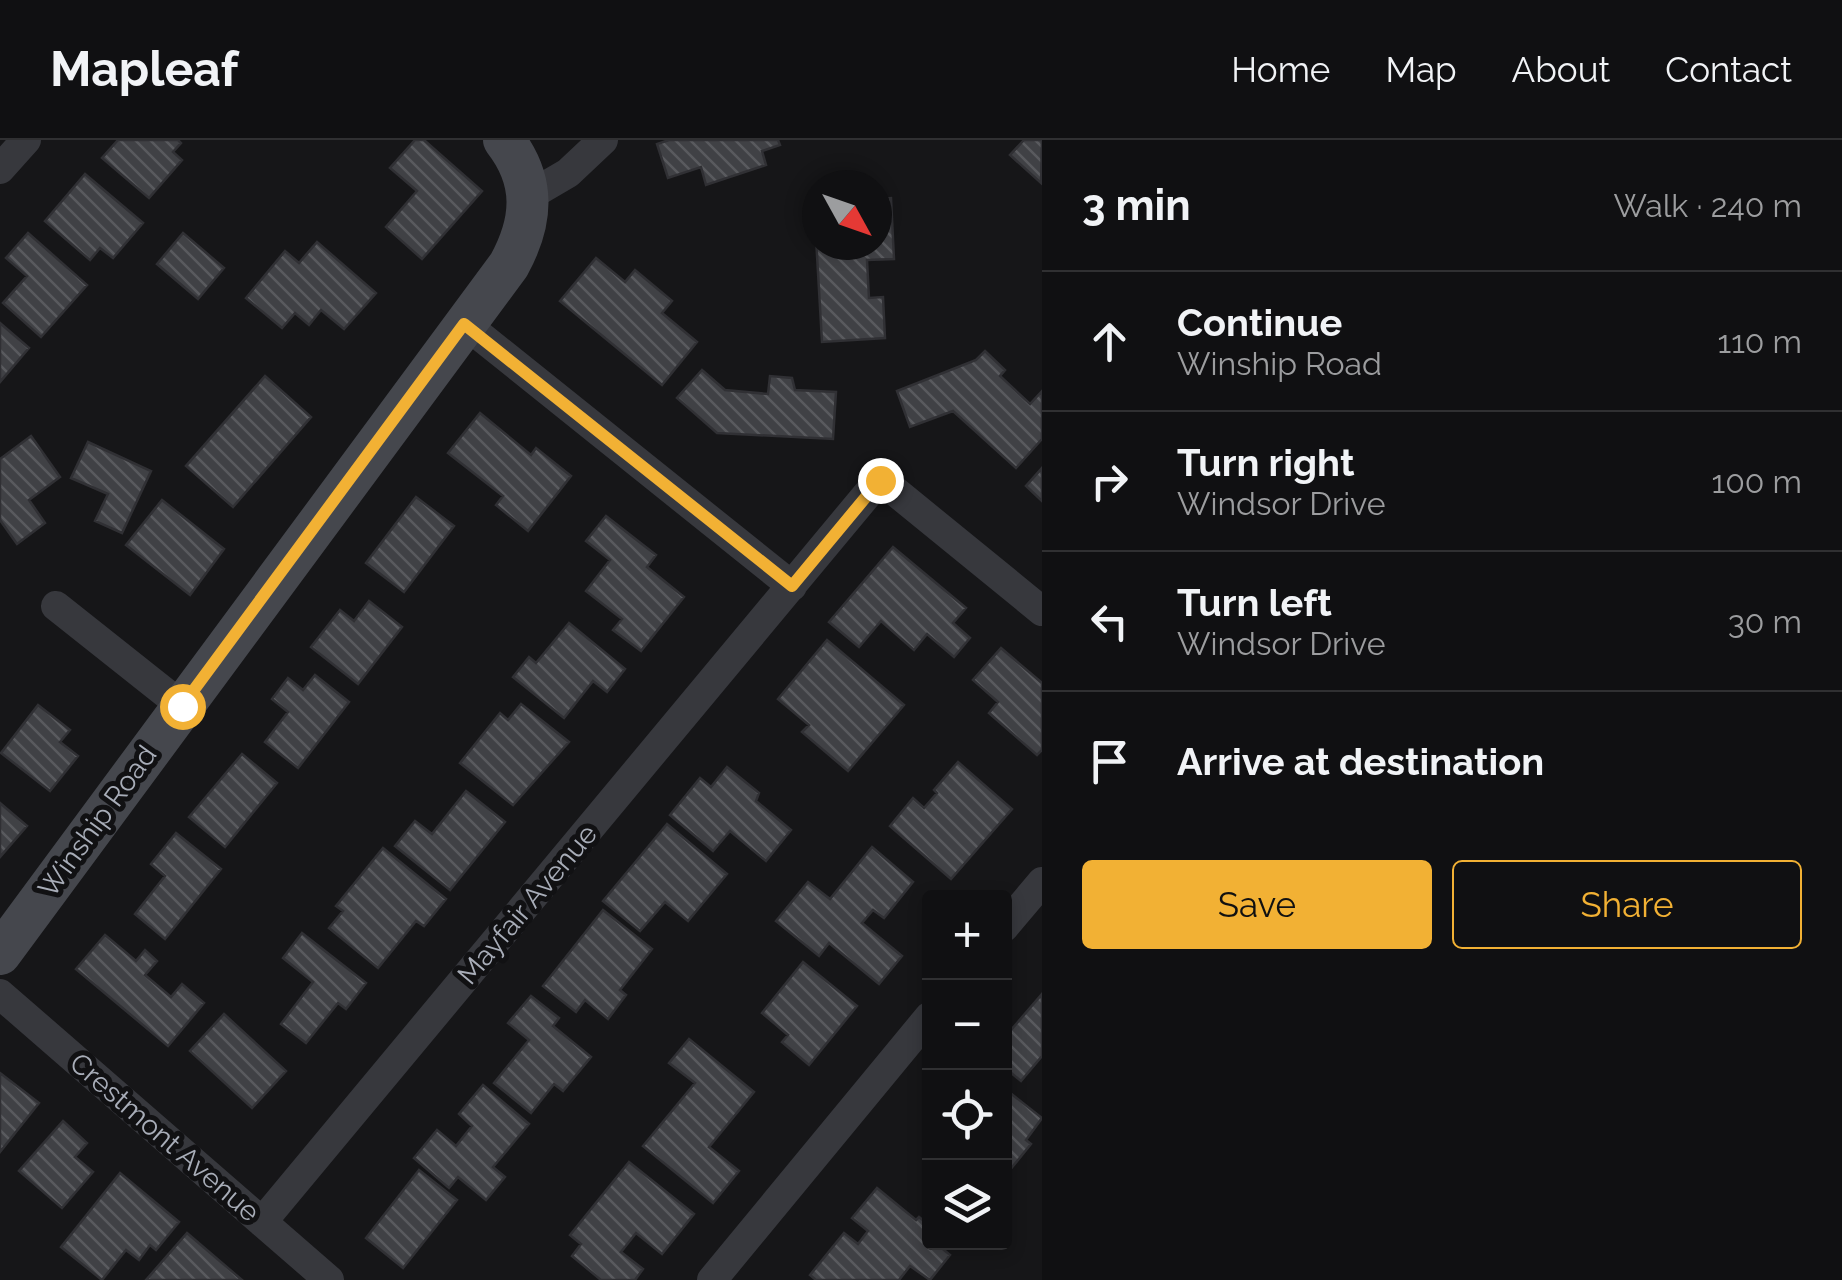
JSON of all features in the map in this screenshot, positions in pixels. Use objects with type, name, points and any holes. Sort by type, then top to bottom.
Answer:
[{"type":"street","points":[[0,170],[26,140]]},
{"type":"street","points":[[504,140],[525,181],[527,197],[568,174],[603,140]]},
{"type":"street","name":"Winship Road","points":[[0,954],[508,264],[523,239],[527,197]]},
{"type":"street","points":[[464,324],[792,586]]},
{"type":"street","name":"Mayfair Avenue","points":[[262,1222],[880,480],[1042,611]]},
{"type":"street","points":[[56,606],[182,706]]},
{"type":"street","points":[[1012,918],[1042,882]]},
{"type":"street","name":"Crestmont Avenue","points":[[0,994],[329,1280]]},
{"type":"street","points":[[712,1280],[922,1028]]},
{"type":"building","points":[[118,140],[178,140],[181,143],[173,152],[182,160],[149,198],[102,158]]},
{"type":"building","points":[[415,140],[424,140],[482,191],[422,259],[386,227],[417,191],[390,168]]},
{"type":"building","points":[[669,140],[778,140],[780,145],[762,151],[766,165],[706,185],[701,167],[668,178],[657,144]]},
{"type":"building","points":[[1024,140],[1042,140],[1041,183],[1010,155]]},
{"type":"building","points":[[85,174],[143,223],[113,258],[100,248],[90,260],[45,221]]},
{"type":"building","points":[[28,233],[87,285],[41,337],[3,303],[27,276],[6,258]]},
{"type":"building","points":[[183,233],[224,268],[198,299],[157,264]]},
{"type":"building","points":[[317,242],[376,293],[344,329],[321,310],[309,325],[295,313],[282,328],[246,298],[285,251],[299,263]]},
{"type":"building","points":[[596,258],[625,282],[635,270],[672,301],[662,313],[697,342],[662,385],[560,301]]},
{"type":"building","points":[[817,260],[867,260],[869,298],[883,297],[885,338],[822,342]]},
{"type":"building","points":[[0,323],[29,348],[0,382]]},
{"type":"building","points":[[985,351],[1005,370],[1000,376],[1030,404],[1042,391],[1042,439],[1016,468],[953,411],[910,427],[897,391],[976,360]]},
{"type":"building","points":[[702,370],[725,390],[768,394],[770,376],[792,378],[795,390],[836,392],[833,439],[717,433],[677,398]]},
{"type":"building","points":[[265,376],[311,417],[233,507],[186,466]]},
{"type":"building","points":[[480,413],[531,455],[536,448],[571,476],[528,531],[496,505],[503,496],[448,453]]},
{"type":"building","points":[[31,436],[60,477],[29,500],[45,523],[17,544],[0,520],[0,459]]},
{"type":"building","points":[[88,442],[151,471],[122,533],[95,521],[108,494],[71,478]]},
{"type":"building","points":[[1042,468],[1042,501],[1026,486]]},
{"type":"building","points":[[416,497],[454,526],[404,592],[366,563]]},
{"type":"building","points":[[162,500],[224,549],[190,595],[126,545]]},
{"type":"building","points":[[606,516],[656,555],[647,567],[684,597],[641,651],[613,630],[622,619],[586,591],[610,560],[586,541]]},
{"type":"building","points":[[893,547],[966,608],[953,623],[970,638],[954,657],[927,634],[914,650],[881,621],[859,647],[829,622]]},
{"type":"building","points":[[369,601],[402,627],[358,684],[311,647],[340,610],[354,621]]},
{"type":"building","points":[[569,623],[625,669],[607,692],[593,681],[564,718],[513,677],[529,657],[536,663]]},
{"type":"building","points":[[827,640],[904,705],[848,771],[802,732],[809,725],[778,699]]},
{"type":"building","points":[[1001,648],[1042,683],[1042,750],[1037,755],[989,713],[998,702],[973,680]]},
{"type":"building","points":[[315,675],[349,702],[298,768],[265,742],[288,712],[272,699],[288,678],[303,690]]},
{"type":"building","points":[[521,704],[569,742],[513,805],[460,763],[500,713],[508,720]]},
{"type":"building","points":[[38,705],[70,730],[60,742],[78,756],[50,791],[1,753]]},
{"type":"building","points":[[242,754],[277,783],[225,847],[189,817]]},
{"type":"building","points":[[958,762],[1012,809],[951,879],[890,826],[913,798],[924,808]]},
{"type":"building","points":[[727,767],[759,793],[756,801],[791,830],[766,861],[730,831],[713,851],[670,815],[700,778],[711,787]]},
{"type":"building","points":[[466,791],[505,822],[450,890],[395,846],[415,821],[432,834]]},
{"type":"building","points":[[0,803],[27,826],[0,857]]},
{"type":"building","points":[[667,824],[727,874],[688,921],[665,902],[640,931],[603,901]]},
{"type":"building","points":[[176,833],[221,869],[165,939],[135,914],[165,876],[151,864]]},
{"type":"building","points":[[872,847],[913,882],[884,918],[873,910],[862,923],[902,956],[879,984],[829,943],[819,956],[776,921],[808,882],[830,899]]},
{"type":"building","points":[[383,848],[446,899],[424,926],[416,921],[378,968],[329,928],[343,911],[336,906]]},
{"type":"building","points":[[603,910],[652,949],[620,990],[626,995],[608,1019],[585,1000],[576,1012],[543,986]]},
{"type":"building","points":[[302,933],[366,983],[346,1009],[338,1003],[306,1043],[281,1024],[313,982],[283,958]]},
{"type":"building","points":[[105,935],[136,961],[145,950],[157,961],[145,975],[171,997],[182,984],[204,1003],[168,1046],[76,969]]},
{"type":"building","points":[[803,962],[857,1006],[809,1065],[782,1042],[788,1035],[762,1013]]},
{"type":"building","points":[[1042,994],[1042,1056],[1021,1081],[1012,1074],[1012,1029]]},
{"type":"building","points":[[531,996],[559,1018],[553,1026],[591,1057],[563,1091],[554,1084],[531,1113],[494,1083],[529,1040],[508,1023]]},
{"type":"building","points":[[224,1014],[286,1071],[252,1108],[190,1051]]},
{"type":"building","points":[[689,1039],[754,1092],[709,1147],[739,1171],[713,1203],[643,1146],[695,1083],[669,1063]]},
{"type":"building","points":[[0,1073],[39,1103],[0,1152]]},
{"type":"building","points":[[483,1085],[529,1124],[493,1167],[505,1177],[486,1200],[458,1177],[449,1188],[414,1158],[437,1130],[456,1146],[472,1126],[459,1114]]},
{"type":"building","points":[[1012,1094],[1042,1118],[1026,1140],[1031,1144],[1012,1167]]},
{"type":"building","points":[[63,1121],[87,1143],[75,1157],[93,1172],[62,1208],[19,1171]]},
{"type":"building","points":[[629,1162],[694,1214],[662,1254],[636,1233],[621,1252],[643,1269],[635,1280],[601,1280],[572,1256],[581,1244],[570,1235]]},
{"type":"building","points":[[419,1170],[457,1200],[403,1268],[366,1238]]},
{"type":"building","points":[[120,1173],[179,1222],[156,1250],[150,1245],[139,1260],[126,1250],[102,1280],[61,1247]]},
{"type":"building","points":[[877,1188],[916,1220],[922,1219],[922,1250],[944,1250],[950,1255],[930,1280],[910,1266],[899,1280],[816,1280],[810,1275],[844,1233],[858,1244],[868,1231],[852,1218]]},
{"type":"building","points":[[187,1233],[242,1280],[146,1280]]},
{"type":"route","points":[[182,706],[464,324],[792,586],[880,480]]}]
